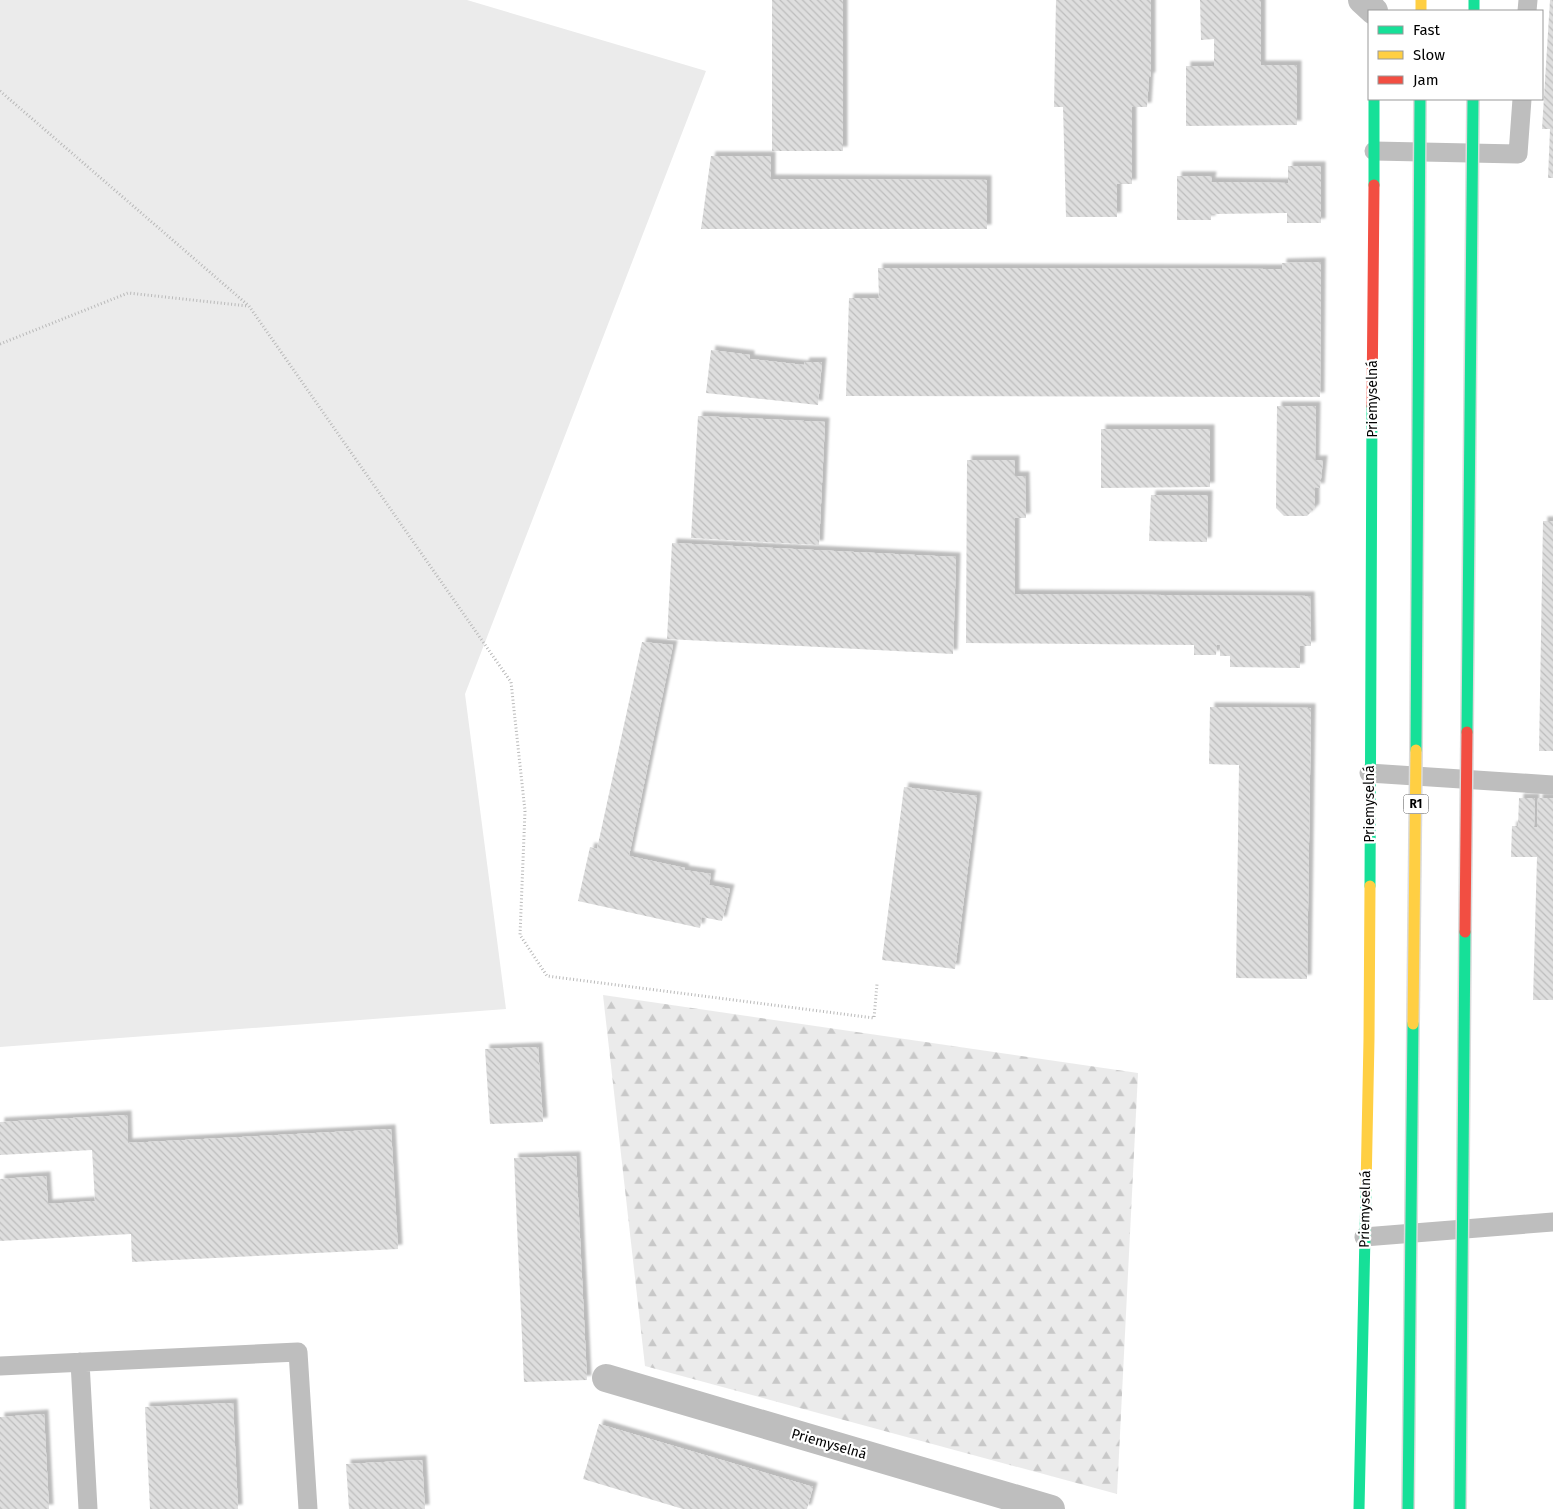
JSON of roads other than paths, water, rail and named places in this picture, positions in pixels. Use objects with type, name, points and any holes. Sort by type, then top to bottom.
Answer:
[{"type":"main road","name":"Priemyselná","points":[[1359,1509],[1361,1341],[1369,1037],[1374,100]]},
{"type":"main road","name":"R1","points":[[1408,1509],[1416,831],[1420,100]]},
{"type":"main road","points":[[1460,1509],[1473,100]]},
{"type":"street","points":[[1362,0],[1373,10]]},
{"type":"street","name":"Priemyselná","points":[[606,1378],[1051,1509]]},
{"type":"lane","points":[[1374,151],[1518,154],[1522,100]]},
{"type":"lane","points":[[1369,773],[1553,785]]},
{"type":"lane","points":[[1364,1237],[1553,1222]]},
{"type":"lane","points":[[0,1366],[298,1352],[308,1509]]},
{"type":"lane","points":[[80,1362],[88,1509]]}]
